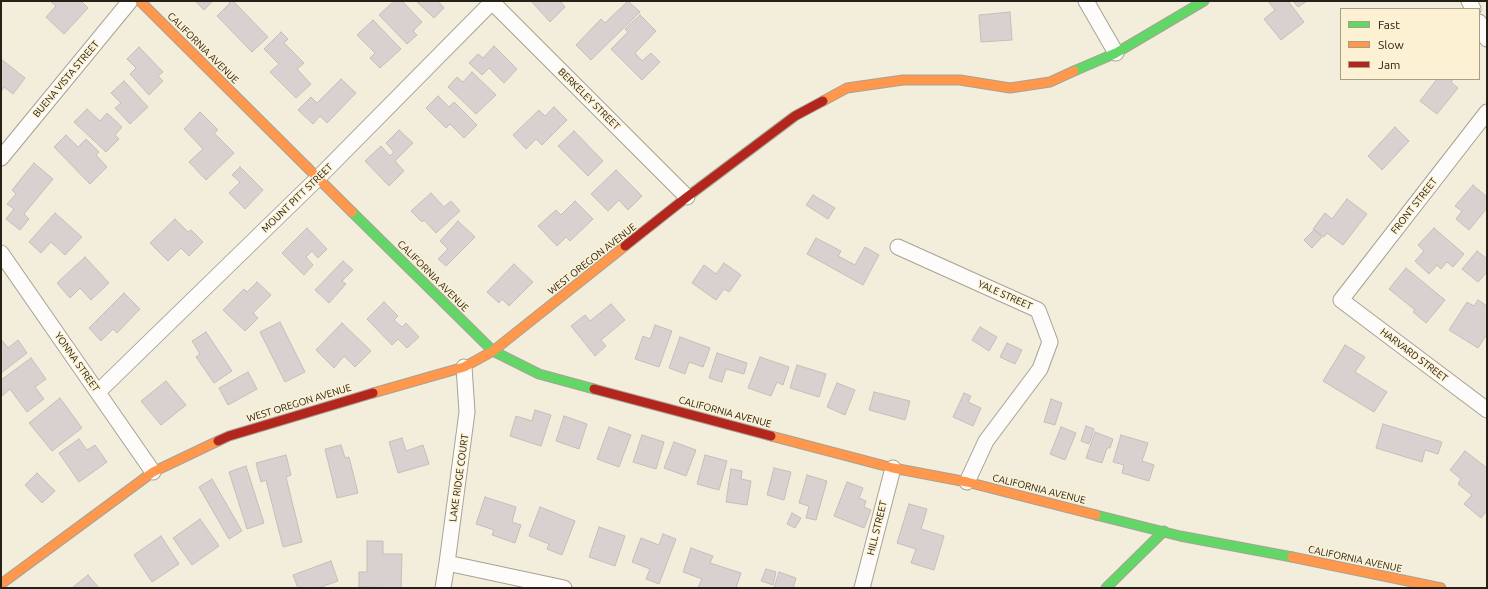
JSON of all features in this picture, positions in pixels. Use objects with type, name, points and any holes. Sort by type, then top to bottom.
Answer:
[{"type":"street","name":"BUENA VISTA STREET","points":[[1,158],[130,1]]},
{"type":"street","name":"CALIFORNIA AVENUE","points":[[140,1],[493,351],[540,374],[893,468],[967,482],[1180,536],[1247,548],[1441,588]]},
{"type":"street","name":"MOUNT PITT STREET","points":[[98,392],[318,178],[492,1]]},
{"type":"street","name":"BERKELEY STREET","points":[[492,1],[687,197]]},
{"type":"street","points":[[1086,1],[1116,53]]},
{"type":"street","name":"WEST OREGON AVENUE","points":[[1,584],[153,472],[229,436],[374,392],[464,367],[493,351],[687,197],[795,116],[847,88],[903,80],[960,80],[1010,88],[1050,82],[1116,53],[1204,1]]},
{"type":"street","points":[[1480,24],[1487,39]]},
{"type":"street","name":"FRONT STREET","points":[[1341,300],[1487,112]]},
{"type":"street","name":"YALE STREET","points":[[898,247],[1038,310],[1050,342],[1040,369],[986,441],[967,482]]},
{"type":"street","name":"YONNA STREET","points":[[1,253],[153,472]]},
{"type":"street","name":"HARVARD STREET","points":[[1341,300],[1487,410]]},
{"type":"street","name":"LAKE RIDGE COURT","points":[[442,588],[447,563],[468,412],[464,367]]},
{"type":"street","name":"HILL STREET","points":[[862,588],[893,468]]},
{"type":"street","points":[[1106,588],[1164,531]]},
{"type":"street","points":[[447,563],[564,588]]},
{"type":"building","points":[[50,1],[81,1],[88,8],[64,34],[46,17],[56,6]]},
{"type":"building","points":[[195,1],[213,1],[204,10]]},
{"type":"building","points":[[228,1],[233,1],[268,37],[252,52],[217,16],[230,3]]},
{"type":"building","points":[[394,1],[402,1],[422,22],[413,31],[417,35],[407,44],[379,15]]},
{"type":"building","points":[[416,1],[438,1],[444,8],[434,18]]},
{"type":"building","points":[[531,1],[560,1],[565,7],[550,22]]},
{"type":"building","points":[[628,1],[640,12],[591,60],[576,45],[601,19],[605,23]]},
{"type":"building","points":[[1268,1],[1288,1],[1304,22],[1281,40],[1264,19],[1275,10]]},
{"type":"building","points":[[1293,1],[1307,1],[1298,7]]},
{"type":"building","points":[[1010,12],[1012,40],[981,42],[979,15]]},
{"type":"building","points":[[640,15],[656,31],[635,53],[642,61],[651,53],[660,62],[642,80],[611,49],[628,32],[625,29]]},
{"type":"building","points":[[373,20],[401,49],[380,68],[370,58],[375,53],[357,35]]},
{"type":"building","points":[[281,32],[288,39],[284,43],[304,63],[297,69],[311,84],[296,98],[270,72],[279,64],[264,49]]},
{"type":"building","points":[[494,46],[517,69],[504,83],[489,68],[482,75],[469,63],[478,54],[483,58]]},
{"type":"building","points":[[139,47],[163,72],[158,76],[163,81],[149,95],[130,74],[136,68],[127,59]]},
{"type":"building","points":[[1,59],[25,78],[13,94],[4,87],[1,92]]},
{"type":"building","points":[[472,72],[496,95],[476,114],[448,87],[457,77],[463,82]]},
{"type":"building","points":[[341,79],[356,93],[327,123],[320,116],[313,124],[298,110],[311,97],[317,103]]},
{"type":"building","points":[[1436,80],[1452,80],[1451,82],[1458,88],[1437,114],[1420,101]]},
{"type":"building","points":[[124,81],[148,107],[130,124],[115,108],[121,103],[111,93]]},
{"type":"building","points":[[438,96],[449,107],[454,102],[477,125],[464,138],[450,124],[446,128],[426,108]]},
{"type":"building","points":[[554,107],[567,120],[542,145],[536,139],[526,149],[513,135],[539,110],[545,116]]},
{"type":"building","points":[[87,109],[100,121],[107,113],[122,127],[115,135],[119,139],[106,152],[74,122]]},
{"type":"building","points":[[200,112],[218,130],[214,133],[234,153],[206,180],[189,162],[203,149],[184,129]]},
{"type":"building","points":[[1395,127],[1409,141],[1382,170],[1368,156]]},
{"type":"building","points":[[399,130],[413,143],[395,161],[404,171],[389,186],[365,161],[381,146],[390,156],[394,152],[386,143]]},
{"type":"building","points":[[574,131],[603,161],[588,176],[558,146]]},
{"type":"building","points":[[66,135],[78,147],[86,139],[99,152],[96,155],[107,167],[90,184],[54,147]]},
{"type":"building","points":[[34,163],[53,179],[24,214],[29,219],[20,230],[6,219],[14,209],[7,204],[16,194],[12,190]]},
{"type":"building","points":[[240,167],[263,190],[245,209],[229,193],[240,182],[232,175]]},
{"type":"building","points":[[616,170],[642,196],[628,210],[619,200],[608,211],[591,194]]},
{"type":"building","points":[[1473,185],[1487,197],[1487,208],[1469,230],[1456,219],[1462,211],[1455,206]]},
{"type":"building","points":[[431,193],[444,207],[451,201],[460,211],[436,233],[424,220],[422,222],[411,211]]},
{"type":"building","points":[[813,195],[835,208],[828,219],[806,205]]},
{"type":"building","points":[[1347,199],[1367,214],[1343,245],[1327,233],[1324,237],[1313,229],[1325,213],[1332,219]]},
{"type":"building","points":[[575,201],[593,219],[570,241],[566,237],[557,246],[538,226],[556,210],[561,215]]},
{"type":"building","points":[[55,213],[82,237],[65,255],[51,242],[41,253],[29,242]]},
{"type":"building","points":[[175,219],[188,232],[191,230],[203,242],[189,256],[181,248],[168,261],[150,243]]},
{"type":"building","points":[[458,221],[475,237],[446,266],[438,259],[448,249],[440,241]]},
{"type":"building","points":[[307,228],[327,249],[318,258],[312,251],[306,257],[313,265],[304,275],[282,253]]},
{"type":"building","points":[[1434,228],[1464,254],[1453,267],[1447,262],[1441,269],[1437,265],[1429,274],[1415,261],[1424,251],[1418,245]]},
{"type":"building","points":[[1314,230],[1322,237],[1312,248],[1304,240]]},
{"type":"building","points":[[816,238],[841,251],[838,256],[855,265],[865,247],[879,255],[863,285],[807,254]]},
{"type":"building","points":[[1477,251],[1487,259],[1487,272],[1478,282],[1462,269]]},
{"type":"building","points":[[85,257],[109,283],[91,300],[80,288],[70,298],[57,283]]},
{"type":"building","points":[[343,261],[353,270],[342,281],[346,284],[329,303],[315,290]]},
{"type":"building","points":[[724,263],[741,275],[729,292],[724,289],[716,300],[692,283],[704,265],[716,274]]},
{"type":"building","points":[[514,264],[533,282],[509,306],[502,299],[499,303],[487,292]]},
{"type":"building","points":[[1406,268],[1445,300],[1426,323],[1413,312],[1415,310],[1389,289]]},
{"type":"building","points":[[257,282],[271,295],[253,313],[258,318],[245,331],[223,310],[244,289],[247,292]]},
{"type":"building","points":[[124,293],[140,309],[117,333],[113,329],[101,341],[89,328]]},
{"type":"building","points":[[1478,300],[1487,306],[1487,334],[1478,348],[1449,330],[1467,302],[1474,306]]},
{"type":"building","points":[[384,302],[398,316],[394,320],[402,327],[406,323],[419,337],[407,348],[398,339],[392,345],[367,319]]},
{"type":"building","points":[[611,304],[625,320],[601,340],[606,346],[595,356],[571,326],[585,315],[590,321]]},
{"type":"building","points":[[280,322],[305,372],[285,382],[260,332]]},
{"type":"building","points":[[342,323],[371,351],[355,367],[344,356],[334,368],[316,350]]},
{"type":"building","points":[[655,325],[672,331],[659,367],[635,359],[643,336],[650,339]]},
{"type":"building","points":[[980,327],[997,337],[989,351],[972,340]]},
{"type":"building","points":[[206,332],[232,371],[214,383],[196,357],[200,354],[192,341]]},
{"type":"building","points":[[680,337],[710,348],[703,367],[689,362],[685,374],[669,368]]},
{"type":"building","points":[[1,339],[8,348],[18,340],[27,353],[1,373]]},
{"type":"building","points":[[1007,343],[1022,350],[1015,364],[1000,357]]},
{"type":"building","points":[[1345,345],[1365,357],[1355,372],[1387,392],[1374,412],[1323,381]]},
{"type":"building","points":[[717,353],[747,363],[744,374],[726,369],[722,382],[709,378]]},
{"type":"building","points":[[760,357],[789,367],[783,385],[777,382],[771,396],[748,388]]},
{"type":"building","points":[[31,358],[46,379],[35,387],[44,399],[27,412],[10,389],[2,396],[1,380]]},
{"type":"building","points":[[797,365],[826,374],[819,397],[790,388]]},
{"type":"building","points":[[248,372],[257,389],[228,405],[219,388]]},
{"type":"building","points":[[166,381],[186,405],[161,425],[141,401]]},
{"type":"building","points":[[837,383],[855,390],[845,415],[827,407]]},
{"type":"building","points":[[874,392],[910,401],[905,420],[869,410]]},
{"type":"building","points":[[964,393],[971,396],[968,402],[981,408],[973,426],[953,417]]},
{"type":"building","points":[[60,398],[82,428],[52,451],[29,423]]},
{"type":"building","points":[[1051,399],[1062,403],[1055,425],[1044,422]]},
{"type":"building","points":[[535,410],[551,415],[541,446],[510,436],[516,416],[532,421]]},
{"type":"building","points":[[564,416],[587,424],[579,449],[556,441]]},
{"type":"building","points":[[1383,424],[1442,442],[1438,454],[1425,450],[1422,462],[1376,448]]},
{"type":"building","points":[[1086,426],[1094,429],[1089,444],[1081,441]]},
{"type":"building","points":[[609,427],[631,435],[619,467],[597,459]]},
{"type":"building","points":[[1061,427],[1076,433],[1065,460],[1050,454]]},
{"type":"building","points":[[1095,432],[1113,439],[1110,448],[1107,448],[1102,463],[1086,458]]},
{"type":"building","points":[[642,435],[664,442],[656,469],[633,462]]},
{"type":"building","points":[[1121,435],[1148,443],[1142,461],[1154,465],[1149,481],[1122,473],[1124,465],[1113,462]]},
{"type":"building","points":[[402,438],[406,451],[423,445],[429,464],[398,473],[389,442]]},
{"type":"building","points":[[79,439],[87,450],[95,445],[107,462],[79,482],[59,453]]},
{"type":"building","points":[[674,442],[696,450],[686,476],[664,468]]},
{"type":"building","points":[[341,445],[345,458],[349,457],[358,493],[337,498],[325,449]]},
{"type":"building","points":[[1465,451],[1487,468],[1487,510],[1481,518],[1464,504],[1472,495],[1458,484],[1461,479],[1450,470]]},
{"type":"building","points":[[286,455],[291,475],[286,477],[302,542],[283,547],[266,480],[261,482],[256,463]]},
{"type":"building","points":[[705,455],[727,461],[719,490],[697,484]]},
{"type":"building","points":[[246,466],[264,523],[247,529],[229,472]]},
{"type":"building","points":[[774,468],[791,472],[784,500],[767,495]]},
{"type":"building","points":[[731,469],[742,471],[741,479],[751,481],[747,505],[726,502]]},
{"type":"building","points":[[37,473],[55,491],[42,503],[25,485]]},
{"type":"building","points":[[807,475],[827,481],[816,520],[806,518],[809,506],[799,503]]},
{"type":"building","points":[[212,479],[242,531],[229,539],[199,487]]},
{"type":"building","points":[[847,482],[863,488],[859,498],[866,501],[864,507],[871,510],[864,528],[834,516]]},
{"type":"building","points":[[485,497],[516,507],[512,522],[521,525],[515,543],[492,535],[494,530],[476,524]]},
{"type":"building","points":[[909,504],[927,509],[921,529],[944,536],[934,570],[911,563],[916,549],[897,543]]},
{"type":"building","points":[[540,507],[575,521],[562,555],[547,549],[549,544],[529,536]]},
{"type":"building","points":[[792,513],[801,518],[795,528],[787,524]]},
{"type":"building","points":[[200,519],[219,546],[192,565],[173,538]]},
{"type":"building","points":[[599,527],[625,536],[615,566],[589,557]]},
{"type":"building","points":[[663,534],[676,539],[659,584],[646,579],[650,569],[632,562],[641,538],[659,545]]},
{"type":"building","points":[[161,536],[179,564],[152,582],[134,555]]},
{"type":"building","points":[[367,541],[383,541],[383,554],[402,554],[401,588],[359,587],[359,572],[367,572]]},
{"type":"building","points":[[691,548],[713,556],[710,563],[741,573],[736,588],[698,588],[702,579],[683,572]]},
{"type":"building","points":[[331,561],[338,581],[318,588],[298,588],[293,575]]},
{"type":"building","points":[[766,569],[776,572],[773,585],[761,581]]},
{"type":"building","points":[[779,572],[796,578],[793,588],[774,588]]},
{"type":"building","points":[[88,575],[99,588],[72,588]]},
{"type":"traffic: fast","points":[[1074,71],[1116,53],[1204,1]]},
{"type":"traffic: fast","points":[[352,212],[493,351],[539,374],[594,389]]},
{"type":"traffic: fast","points":[[1096,515],[1180,536],[1292,557]]},
{"type":"traffic: fast","points":[[1106,588],[1164,531]]},
{"type":"traffic: slow","points":[[140,1],[352,212]]},
{"type":"traffic: slow","points":[[823,101],[847,88],[903,80],[960,80],[1010,88],[1050,82],[1074,71]]},
{"type":"traffic: slow","points":[[373,393],[464,367],[493,351],[625,246]]},
{"type":"traffic: slow","points":[[771,436],[893,468],[967,482],[1096,515]]},
{"type":"traffic: slow","points":[[1,584],[153,472],[218,441]]},
{"type":"traffic: slow","points":[[1292,557],[1441,588]]},
{"type":"traffic: jam","points":[[625,246],[687,197],[795,116],[823,101]]},
{"type":"traffic: jam","points":[[594,389],[771,436]]},
{"type":"traffic: jam","points":[[218,441],[229,436],[373,393]]}]
